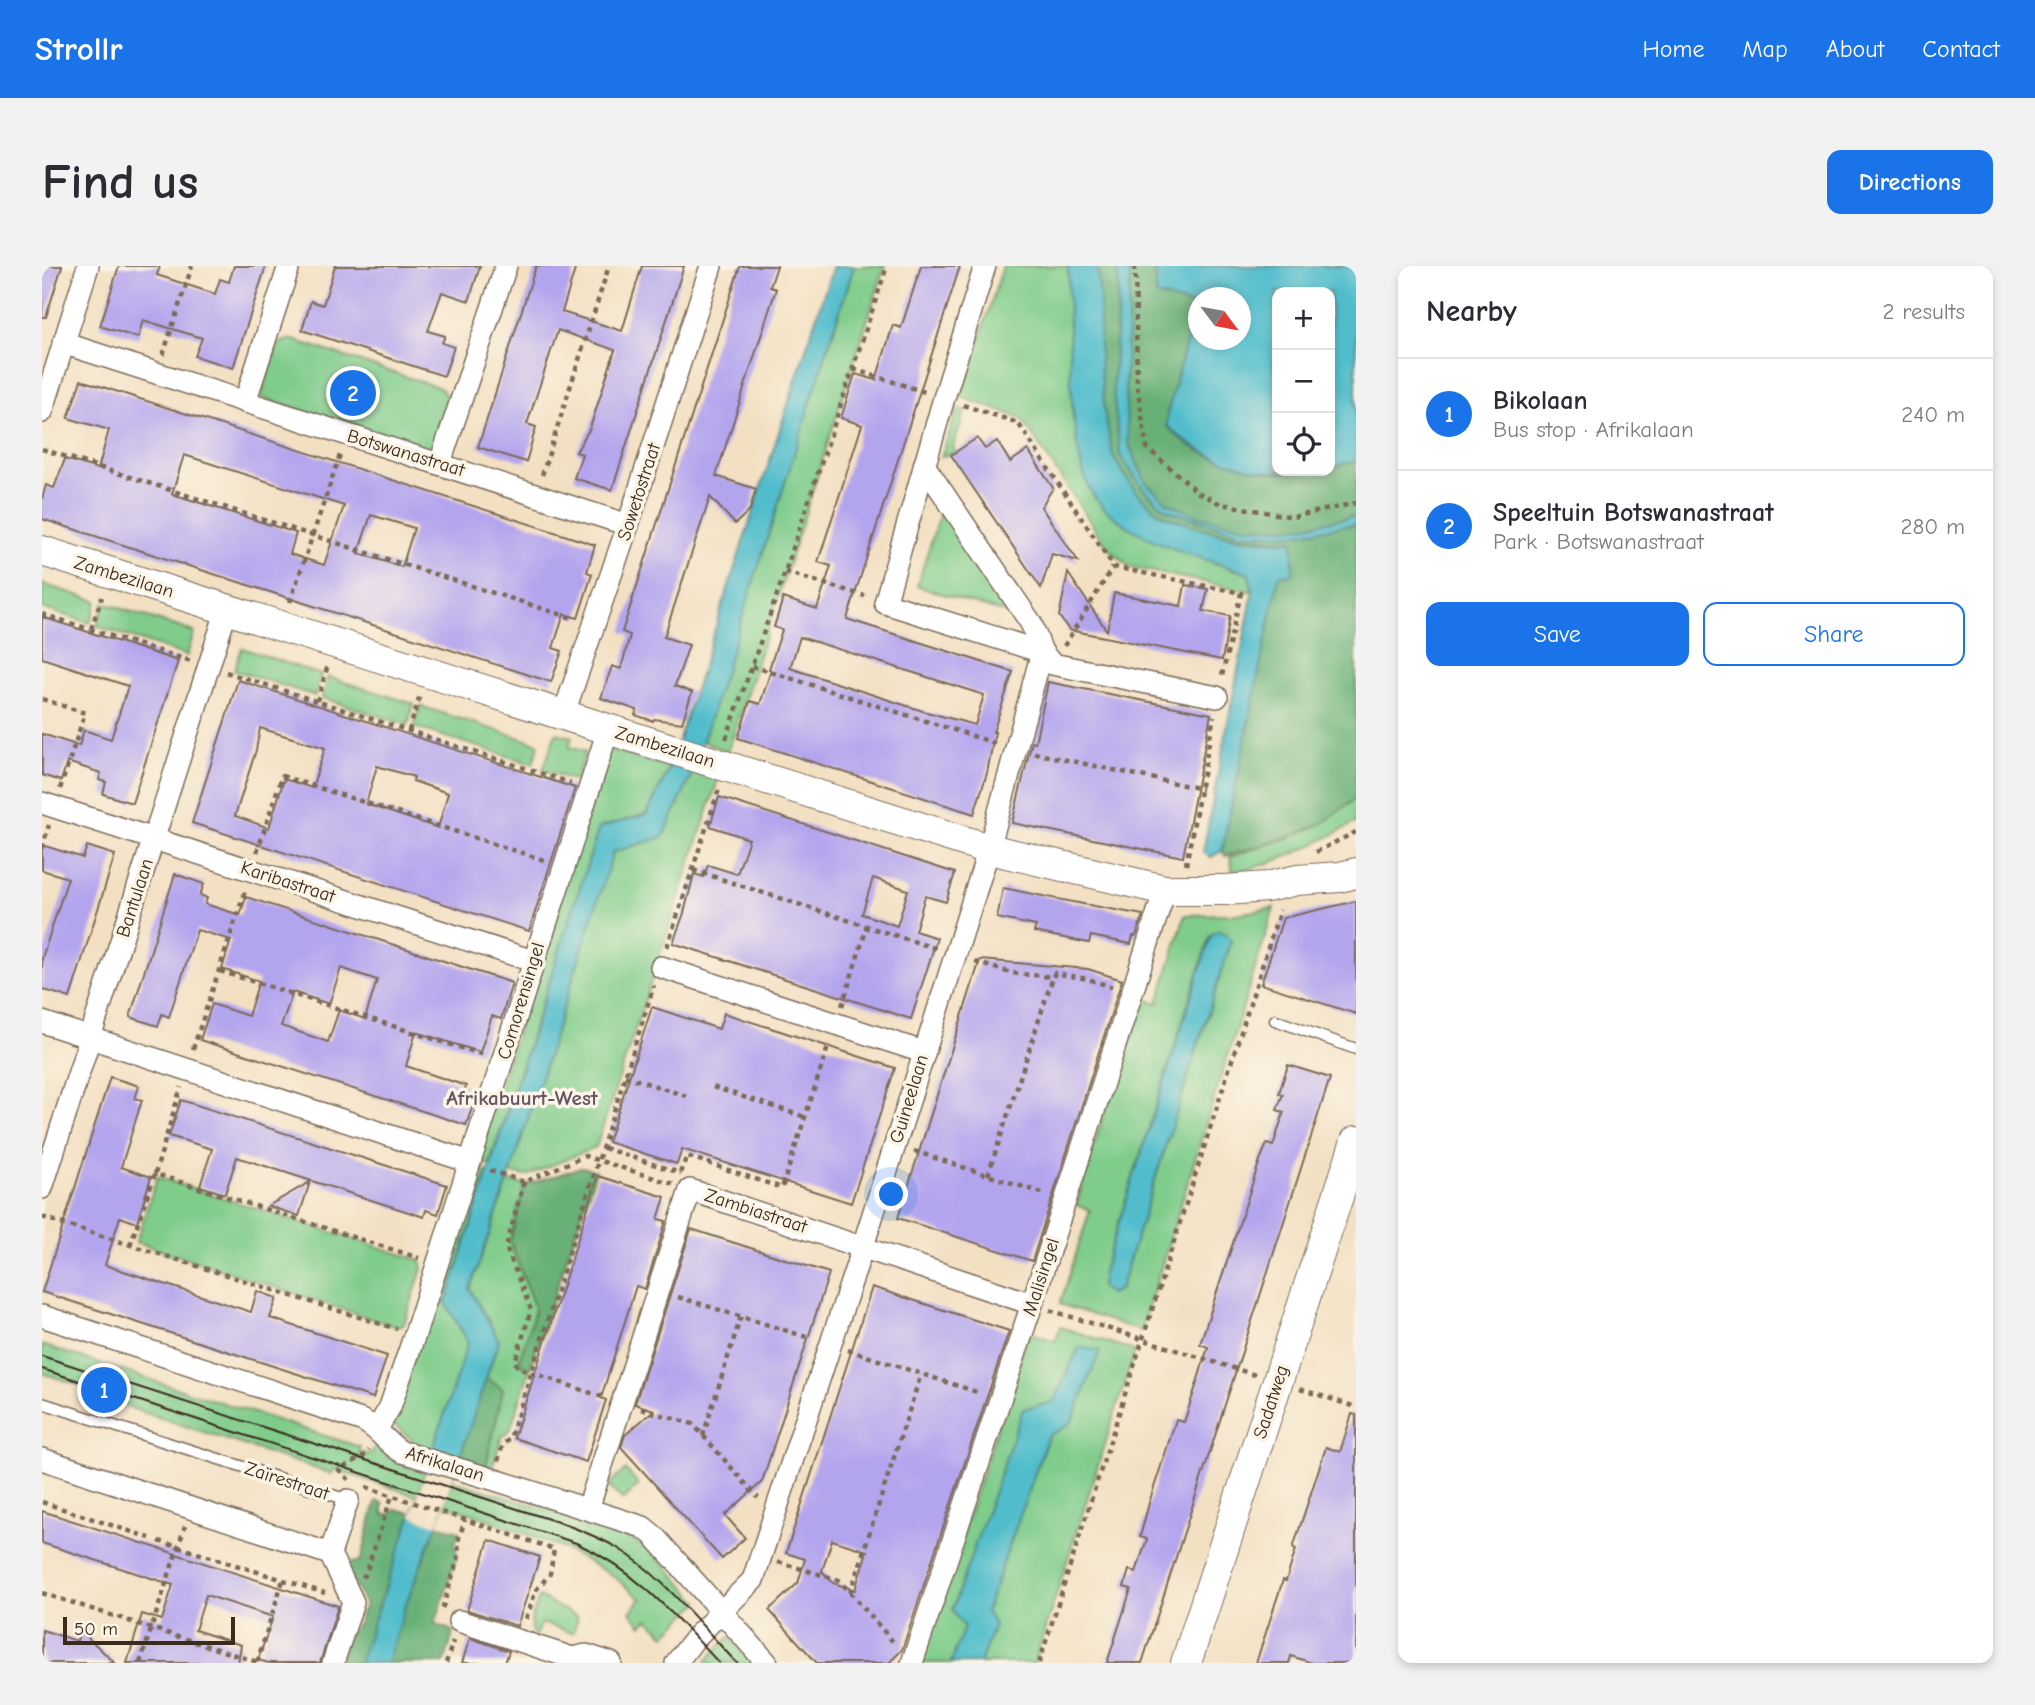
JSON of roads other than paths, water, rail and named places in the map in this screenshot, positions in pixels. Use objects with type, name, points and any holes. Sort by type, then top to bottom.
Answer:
[{"type":"street","points":[[42,412],[88,266]]},
{"type":"street","points":[[245,402],[289,266]]},
{"type":"street","points":[[440,463],[506,266]]},
{"type":"street","name":"Sowetostraat","points":[[564,716],[711,266]]},
{"type":"street","points":[[985,266],[924,465],[886,603],[1047,658],[1217,697]]},
{"type":"street","name":"Botswanastraat","points":[[64,343],[628,524]]},
{"type":"street","points":[[924,465],[1031,623],[1047,658]]},
{"type":"street","name":"Zambezilaan","points":[[42,551],[989,849],[1173,890],[1267,887],[1297,880],[1356,873]]},
{"type":"street","name":"Bantulaan","points":[[42,1188],[227,609]]},
{"type":"street","name":"Guineelaan","points":[[676,1663],[696,1637],[753,1580],[863,1246],[989,849],[1015,748],[1047,658]]},
{"type":"street","name":"Comorensingel","points":[[377,1429],[390,1407],[437,1264],[475,1164],[502,1060],[608,730]]},
{"type":"street","name":"Karibastraat","points":[[48,805],[533,961]]},
{"type":"street","name":"Zambezilaan","points":[[1297,880],[1333,861],[1356,853]]},
{"type":"street","name":"Malisingel","points":[[907,1658],[1032,1304],[1132,993],[1173,890]]},
{"type":"street","points":[[660,967],[923,1052]]},
{"type":"street","points":[[42,1022],[475,1164]]},
{"type":"street","name":"Sadatweg","points":[[1186,1663],[1356,1142]]},
{"type":"street","name":"Zambiastraat","points":[[589,1509],[690,1190],[1032,1304]]},
{"type":"street","name":"Afrikalaan","points":[[42,1316],[361,1420],[377,1429],[391,1446],[402,1452],[643,1527],[767,1663]]},
{"type":"street","points":[[42,1459],[330,1554],[350,1595],[333,1663]]},
{"type":"street","name":"Zaïrestraat","points":[[330,1554],[350,1492]]},
{"type":"street","points":[[459,1621],[572,1658],[586,1654],[611,1663]]},
{"type":"lane","points":[[1275,1020],[1356,1049]]},
{"type":"lane","name":"Zaïrestraat","points":[[42,1403],[350,1492]]},
{"type":"water","points":[[833,266],[854,266],[693,772],[663,837],[613,852],[508,1181],[470,1289],[499,1340],[387,1663],[359,1663],[468,1342],[446,1303],[599,828],[647,814],[670,767]]},
{"type":"water","points":[[1068,266],[1097,266],[1100,363],[1105,416],[1113,457],[1136,492],[1160,514],[1197,527],[1242,539],[1293,541],[1293,574],[1279,575],[1222,851],[1211,857],[1203,852],[1253,592],[1249,574],[1185,553],[1138,533],[1120,522],[1096,499],[1086,480],[1074,422]]},
{"type":"water","points":[[1116,266],[1129,266],[1125,389],[1128,443],[1146,483],[1168,503],[1199,516],[1245,527],[1296,528],[1356,516],[1356,524],[1294,534],[1243,534],[1165,509],[1143,488],[1120,455],[1113,388],[1119,285]]},
{"type":"water","points":[[1156,266],[1356,266],[1356,461],[1335,466],[1335,287],[1272,287],[1272,472],[1214,457],[1196,448],[1167,425],[1167,415],[1188,336],[1188,350],[1251,350],[1251,287],[1188,287],[1188,304],[1156,295]]},
{"type":"water","points":[[1218,931],[1227,934],[1231,941],[1120,1289],[1110,1294],[1101,1288],[1103,1272],[1211,935]]},
{"type":"water","points":[[1079,1347],[1100,1351],[1071,1423],[1048,1436],[986,1611],[994,1625],[980,1663],[951,1663],[964,1627],[952,1610],[1023,1409],[1054,1402]]},
{"type":"tram line","points":[[42,1356],[561,1523],[596,1537],[616,1547],[649,1571],[737,1663]]},
{"type":"tram line","points":[[42,1369],[576,1543],[636,1580],[719,1663]]},
{"type":"place","name":"Speeltuin Botswanastraat","points":[[353,393]]},
{"type":"place","name":"Bikolaan","points":[[104,1390]]},
{"type":"district","name":"Afrikabuurt-West","points":[[522,1098]]}]
